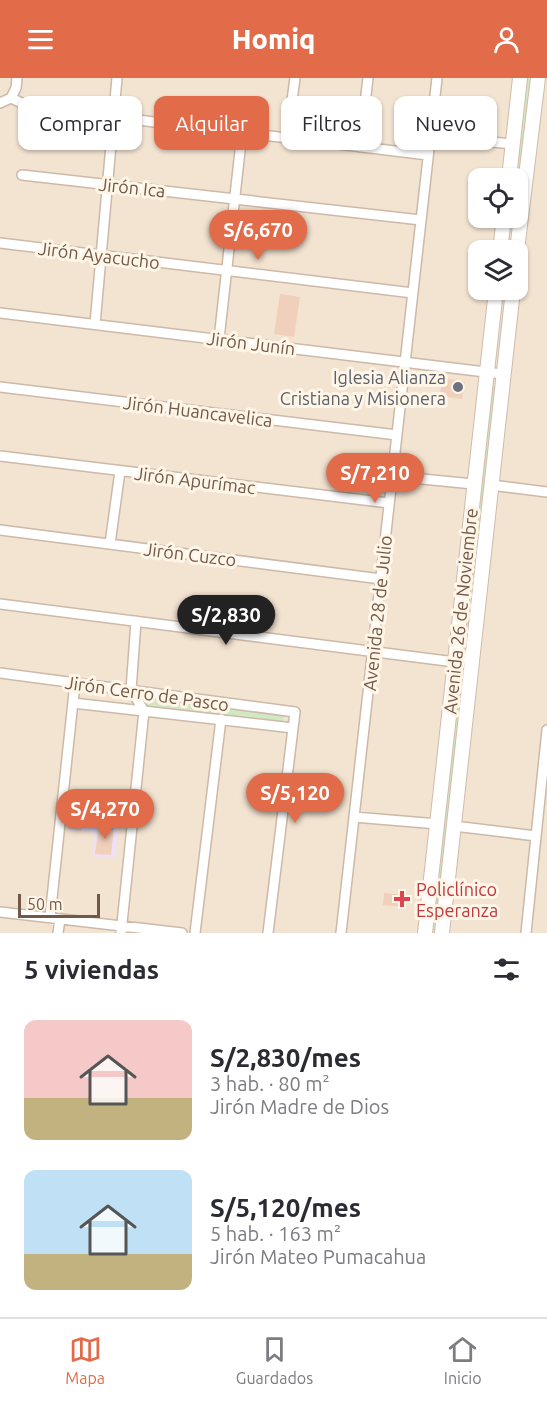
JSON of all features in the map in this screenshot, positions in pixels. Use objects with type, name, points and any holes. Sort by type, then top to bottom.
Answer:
[{"type":"main road","points":[[510,168],[520,78]]},
{"type":"main road","points":[[520,240],[541,105],[538,78]]},
{"type":"main road","name":"Avenida 26 de Noviembre","points":[[425,933],[495,300]]},
{"type":"main road","name":"Avenida 26 de Noviembre","points":[[442,933],[512,300]]},
{"type":"street","points":[[0,102],[11,98],[16,88],[17,78]]},
{"type":"street","points":[[115,96],[117,78]]},
{"type":"street","points":[[293,96],[295,78]]},
{"type":"street","points":[[366,96],[368,78]]},
{"type":"street","name":"Avenida 28 de Julio","points":[[435,96],[437,78]]},
{"type":"street","points":[[11,98],[18,101]]},
{"type":"street","points":[[497,142],[513,144]]},
{"type":"street","points":[[95,324],[110,150]]},
{"type":"street","points":[[219,339],[240,150]]},
{"type":"street","points":[[382,150],[428,155]]},
{"type":"street","name":"Avenida 28 de Julio","points":[[341,933],[429,150]]},
{"type":"street","name":"Jirón Ica","points":[[22,176],[107,183],[421,220]]},
{"type":"street","name":"Jirón Ayacucho","points":[[0,243],[413,293]]},
{"type":"street","name":"Jirón Junín","points":[[0,313],[502,374]]},
{"type":"street","name":"Jirón Huancavelica","points":[[0,387],[397,435]]},
{"type":"street","name":"Jirón Apurímac","points":[[0,456],[389,503]]},
{"type":"street","points":[[110,544],[120,471]]},
{"type":"street","points":[[392,476],[473,484]]},
{"type":"street","points":[[492,485],[547,492]]},
{"type":"street","name":"Jirón Cuzco","points":[[0,530],[381,579]]},
{"type":"street","points":[[0,604],[455,662],[472,656]]},
{"type":"street","points":[[121,929],[144,711],[131,690],[136,621]]},
{"type":"street","name":"Jirón Cerro de Pasco","points":[[0,673],[295,712],[293,728],[73,703]]},
{"type":"street","points":[[50,917],[75,683]]},
{"type":"street","points":[[195,933],[221,719]]},
{"type":"street","points":[[268,933],[293,728]]},
{"type":"street","points":[[526,933],[547,730]]},
{"type":"street","points":[[354,817],[438,824]]},
{"type":"street","points":[[454,826],[536,839],[547,843]]},
{"type":"street","points":[[0,912],[50,917],[121,929],[182,933]]},
{"type":"street","points":[[58,933],[60,919]]},
{"type":"shaded area","points":[[0,78],[547,78],[547,933],[0,933]]},
{"type":"shaded area","points":[[69,804],[120,810],[115,858],[93,856],[95,833],[66,830]]},
{"type":"green space","points":[[527,78],[533,78],[523,168],[516,168]]},
{"type":"green space","points":[[490,385],[496,386],[467,655],[461,654]]},
{"type":"green space","points":[[460,668],[466,668],[436,933],[430,933]]},
{"type":"green space","points":[[141,698],[284,715],[283,723],[144,705]]},
{"type":"building","points":[[280,294],[300,297],[294,337],[274,334]]},
{"type":"building","points":[[442,378],[465,382],[462,399],[440,396]]},
{"type":"building","points":[[70,805],[83,807],[81,831],[67,829]]},
{"type":"building","points":[[99,824],[114,825],[111,855],[95,854]]},
{"type":"building","points":[[384,893],[407,895],[406,907],[383,905]]},
{"type":"place","name":"Iglesia Alianza Cristiana y Misionera","points":[[458,387]]},
{"type":"place","name":"Policlínico Esperanza","points":[[402,899]]}]
